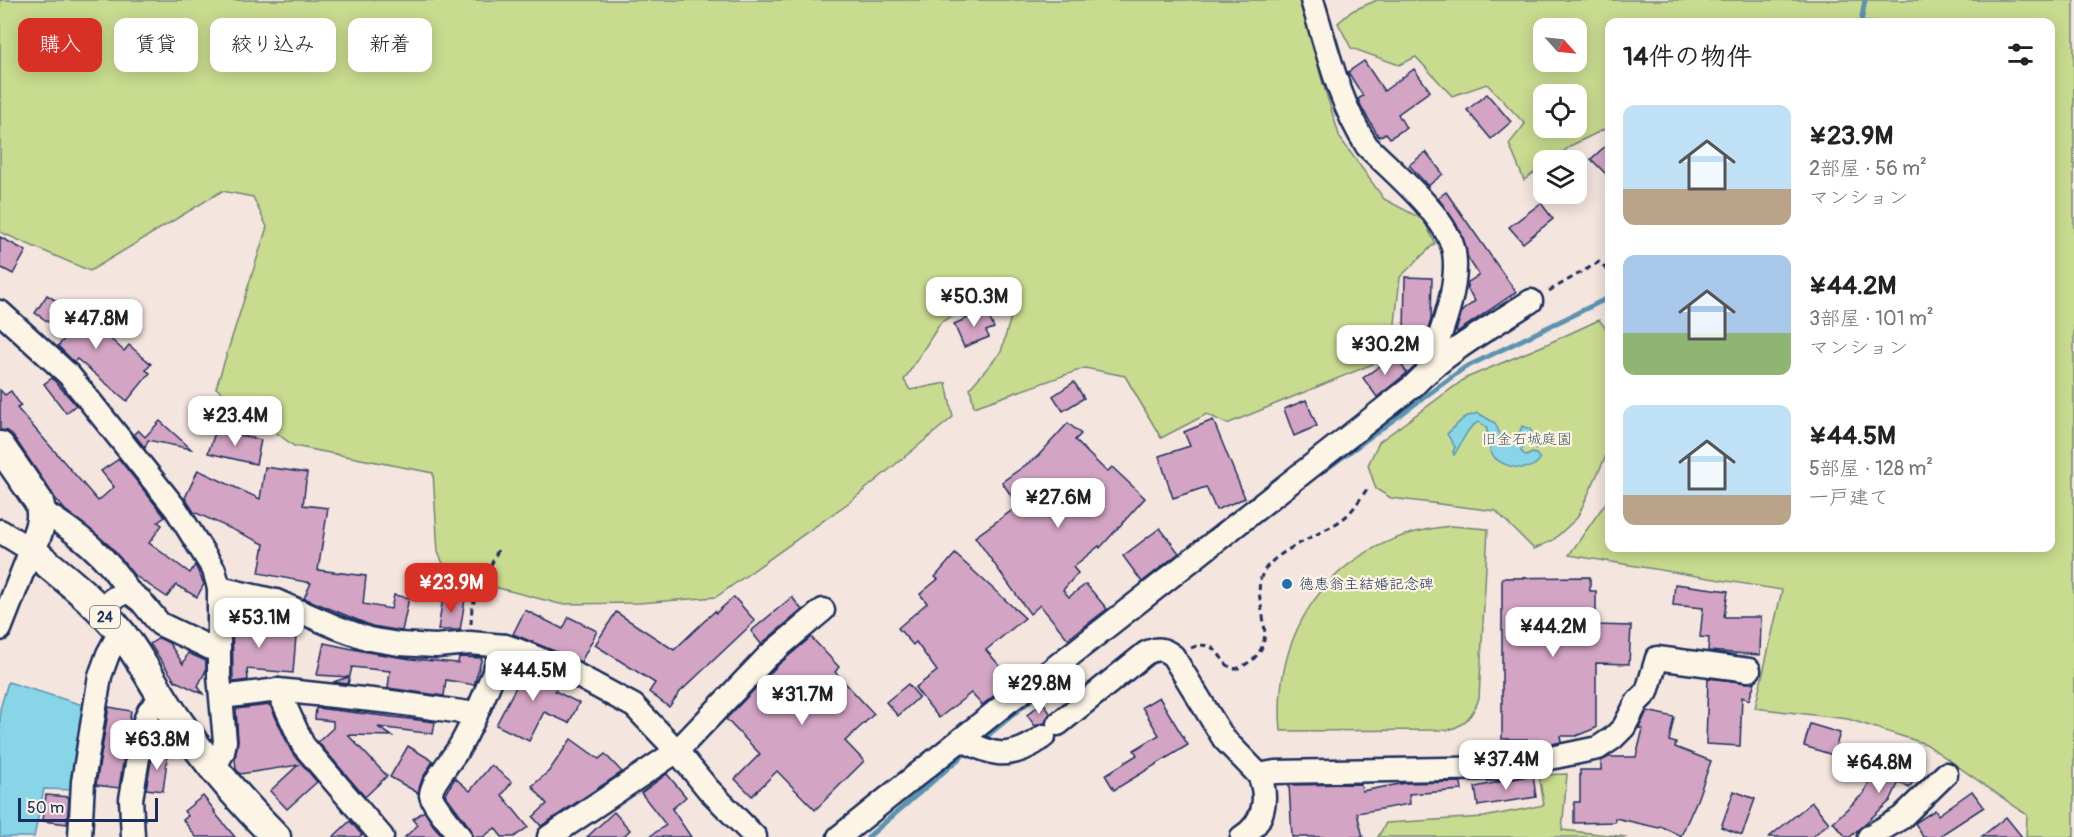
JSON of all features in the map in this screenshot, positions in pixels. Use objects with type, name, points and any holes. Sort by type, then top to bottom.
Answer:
[{"type":"main road","points":[[0,446],[39,502],[42,511],[31,550]]},
{"type":"main road","name":"24","points":[[31,550],[71,583],[120,632],[142,663],[162,698],[214,768],[276,837]]},
{"type":"street","points":[[1312,0],[1337,83],[1360,135],[1367,146],[1433,213],[1454,250],[1452,292],[1427,372]]},
{"type":"street","points":[[839,837],[1404,393],[1427,372],[1465,343],[1531,301]]},
{"type":"street","points":[[0,312],[69,375],[176,509],[213,570],[219,588],[219,652],[225,741],[223,752],[214,768]]},
{"type":"street","points":[[42,511],[62,523],[105,557],[119,574],[128,591],[160,624],[219,652]]},
{"type":"street","points":[[0,531],[31,550],[0,629]]},
{"type":"street","points":[[219,588],[276,601],[369,639],[399,644],[436,646],[470,644],[505,646],[571,672],[634,706],[708,789],[755,837]]},
{"type":"street","points":[[98,610],[128,591]]},
{"type":"street","points":[[549,837],[676,751],[768,656],[823,610]]},
{"type":"street","points":[[80,837],[83,782],[100,676],[108,654],[120,632]]},
{"type":"street","points":[[460,837],[433,799],[432,788],[477,714],[480,701],[505,646]]},
{"type":"street","points":[[961,740],[998,753],[1033,746],[1146,653],[1161,649],[1173,656],[1224,739],[1259,775],[1265,792],[1265,802],[1256,824],[1242,837]]},
{"type":"street","points":[[1259,775],[1275,772],[1502,768],[1598,748],[1624,727],[1637,702],[1647,692],[1658,658],[1749,670]]},
{"type":"street","points":[[222,697],[278,690],[477,714]]},
{"type":"street","points":[[278,690],[303,745],[382,837]]},
{"type":"street","points":[[133,837],[131,799],[144,723],[149,711],[162,698]]},
{"type":"street","points":[[1869,837],[1901,818],[1946,774]]},
{"type":"path","points":[[1531,301],[1599,262],[1605,268]]},
{"type":"path","points":[[1173,656],[1200,645],[1208,645],[1214,648],[1230,667],[1240,667],[1253,658],[1261,647],[1265,635],[1266,626],[1259,595],[1263,573],[1273,559],[1347,516],[1367,489]]},
{"type":"path","points":[[472,606],[498,550]]},
{"type":"green space","points":[[0,0],[1304,0],[1321,77],[1340,138],[1384,199],[1424,220],[1435,243],[1400,277],[1393,342],[1380,361],[1227,424],[1207,414],[1161,438],[1125,376],[1085,368],[974,407],[970,388],[1001,352],[1014,306],[1006,289],[941,322],[904,380],[910,390],[946,383],[953,417],[851,501],[716,597],[639,603],[560,604],[448,575],[438,552],[433,473],[294,446],[216,388],[267,227],[253,197],[222,191],[90,271],[0,232]]},
{"type":"green space","points":[[1377,0],[2074,0],[2074,837],[2026,837],[2027,815],[1926,744],[1848,719],[1755,708],[1782,590],[1569,555],[1605,504],[1605,552],[2055,552],[2055,18],[1605,18],[1605,129],[1587,138],[1587,84],[1533,84],[1533,138],[1586,138],[1565,150],[1533,150],[1533,173],[1524,180],[1509,144],[1525,124],[1487,84],[1452,96],[1416,57],[1399,65],[1351,48],[1338,23],[1352,11]]},
{"type":"green space","name":"旧金石城庭園","points":[[1599,320],[1605,327],[1605,458],[1577,518],[1553,540],[1534,549],[1496,511],[1391,498],[1376,489],[1368,465],[1379,442],[1466,378]]},
{"type":"green space","points":[[1451,526],[1488,529],[1479,698],[1468,718],[1459,726],[1448,730],[1281,731],[1281,691],[1288,654],[1301,621],[1321,591],[1346,567],[1377,547],[1412,533]]},
{"type":"green space","points":[[1567,774],[1562,830],[1627,837],[1378,837],[1386,823],[1484,817],[1544,805],[1539,775]]},
{"type":"water","points":[[1478,413],[1495,423],[1502,439],[1515,437],[1522,426],[1530,429],[1538,444],[1536,449],[1531,445],[1524,445],[1521,451],[1526,456],[1536,454],[1540,459],[1536,464],[1531,467],[1517,468],[1503,464],[1493,456],[1486,427],[1479,422],[1467,432],[1454,455],[1455,447],[1447,434],[1465,417]]},
{"type":"water","points":[[8,682],[86,706],[74,790],[44,789],[34,837],[0,837],[0,709]]},
{"type":"building","points":[[1364,61],[1384,91],[1414,69],[1430,91],[1398,114],[1406,128],[1390,138],[1386,133],[1379,137],[1358,99],[1363,96],[1348,72]]},
{"type":"building","points":[[1487,94],[1511,122],[1491,139],[1467,110]]},
{"type":"building","points":[[1605,146],[1605,173],[1591,159]]},
{"type":"building","points":[[1426,152],[1443,174],[1428,186],[1409,165]]},
{"type":"building","points":[[1446,192],[1516,292],[1457,332],[1462,311],[1475,301],[1467,288],[1467,283],[1479,275],[1468,258],[1461,232],[1438,198]]},
{"type":"building","points":[[1540,204],[1553,219],[1523,243],[1509,227]]},
{"type":"building","points":[[0,237],[26,251],[13,274],[0,267]]},
{"type":"building","points":[[1405,277],[1432,278],[1431,320],[1427,332],[1404,332]]},
{"type":"building","points":[[47,295],[84,319],[86,317],[124,351],[129,345],[151,364],[146,370],[150,373],[127,401],[77,359],[74,362],[58,346],[68,335],[35,313]]},
{"type":"building","points":[[986,310],[994,328],[986,331],[989,337],[964,347],[954,324]]},
{"type":"building","points":[[1395,355],[1407,373],[1377,397],[1363,378]]},
{"type":"building","points":[[52,378],[76,405],[66,413],[44,384]]},
{"type":"building","points":[[1074,382],[1084,398],[1063,411],[1053,396]]},
{"type":"building","points":[[0,390],[5,395],[11,391],[21,406],[17,408],[98,501],[114,487],[101,471],[119,459],[165,517],[158,522],[162,525],[149,543],[190,573],[195,565],[204,584],[197,597],[176,585],[167,597],[134,575],[110,546],[65,510],[14,437],[8,431],[0,430]]},
{"type":"building","points":[[1306,400],[1317,426],[1294,436],[1284,409]]},
{"type":"building","points":[[1213,420],[1245,498],[1216,510],[1206,487],[1173,498],[1159,456],[1190,446],[1184,432]]},
{"type":"building","points":[[160,421],[191,449],[148,440],[145,448],[134,434],[138,430],[145,437]]},
{"type":"building","points":[[1068,423],[1081,434],[1075,440],[1107,472],[1112,467],[1145,498],[1100,548],[1099,546],[1073,567],[1078,573],[1063,590],[1069,597],[1086,584],[1107,609],[1068,639],[1040,605],[1030,614],[975,537],[1018,506],[1002,482],[1038,456]]},
{"type":"building","points":[[216,430],[261,440],[256,464],[208,453]]},
{"type":"building","points":[[265,467],[307,473],[303,505],[328,508],[318,570],[366,576],[363,604],[391,609],[394,595],[409,598],[402,631],[372,626],[304,598],[311,583],[259,573],[264,544],[194,512],[185,498],[198,470],[260,499]]},
{"type":"building","points":[[1160,528],[1179,553],[1142,582],[1123,556]]},
{"type":"building","points":[[955,554],[1025,618],[986,650],[1013,681],[982,705],[971,693],[939,718],[915,688],[937,671],[916,642],[913,645],[898,628],[927,603],[920,594],[938,579],[935,577]]},
{"type":"building","points":[[413,567],[439,571],[437,592],[410,589]]},
{"type":"building","points":[[1590,577],[1590,591],[1596,591],[1596,625],[1631,626],[1629,664],[1596,663],[1596,728],[1576,736],[1560,736],[1561,742],[1543,746],[1527,746],[1527,739],[1502,739],[1502,578]]},
{"type":"building","points":[[1675,584],[1728,591],[1724,617],[1761,617],[1760,655],[1708,651],[1709,638],[1700,637],[1703,608],[1673,605]]},
{"type":"building","points":[[443,597],[465,600],[460,630],[438,630]]},
{"type":"building","points":[[734,597],[755,621],[680,692],[669,707],[649,692],[655,683],[595,645],[616,612],[674,650],[715,611],[716,613]]},
{"type":"building","points":[[792,597],[802,610],[761,644],[751,631]]},
{"type":"building","points":[[232,605],[249,609],[248,632],[296,636],[293,673],[247,669],[248,680],[233,682]]},
{"type":"building","points":[[525,610],[563,629],[569,617],[597,631],[581,662],[513,634]]},
{"type":"building","points":[[811,637],[839,667],[835,672],[874,714],[845,741],[864,761],[815,810],[777,771],[752,796],[735,779],[760,754],[726,719],[777,666]]},
{"type":"building","points":[[159,638],[169,643],[183,664],[188,653],[206,661],[206,670],[198,686],[203,694],[175,681],[150,644]]},
{"type":"building","points":[[324,643],[411,659],[458,663],[459,657],[482,658],[474,685],[446,680],[444,696],[388,688],[390,671],[352,667],[348,684],[333,682],[349,677],[317,675]]},
{"type":"building","points":[[513,663],[560,682],[555,691],[579,703],[569,723],[544,712],[529,741],[496,725],[517,685],[506,679]]},
{"type":"building","points":[[1708,678],[1755,682],[1749,700],[1742,697],[1740,746],[1706,744]]},
{"type":"building","points":[[908,684],[919,697],[898,716],[886,702]]},
{"type":"building","points":[[1159,697],[1188,745],[1114,790],[1105,775],[1137,755],[1134,750],[1159,735],[1142,707]]},
{"type":"building","points":[[1043,702],[1050,713],[1045,723],[1035,726],[1027,715]]},
{"type":"building","points":[[270,705],[291,751],[317,782],[287,809],[270,791],[298,765],[240,774],[236,769],[238,740],[236,709]]},
{"type":"building","points":[[109,707],[131,711],[119,788],[96,785]]},
{"type":"building","points":[[316,708],[435,722],[433,734],[378,727],[392,736],[348,735],[387,776],[365,797],[318,742],[333,728],[333,721],[315,719]]},
{"type":"building","points":[[1647,711],[1674,717],[1669,741],[1676,743],[1675,747],[1711,761],[1681,836],[1660,826],[1659,828],[1615,818],[1615,822],[1574,823],[1574,802],[1580,802],[1580,770],[1601,770],[1601,761],[1609,757],[1636,757],[1643,729],[1639,728]]},
{"type":"building","points":[[1810,724],[1840,733],[1833,755],[1804,746]]},
{"type":"building","points":[[571,739],[599,759],[605,754],[622,772],[541,826],[533,817],[547,804],[532,786],[549,771]]},
{"type":"building","points":[[408,746],[433,761],[422,779],[418,793],[390,777]]},
{"type":"building","points":[[1903,749],[1924,764],[1909,788],[1899,782],[1890,801],[1850,837],[1846,837],[1833,822],[1864,793],[1871,777],[1882,782]]},
{"type":"building","points":[[153,751],[168,753],[163,791],[146,789]]},
{"type":"building","points":[[491,765],[512,782],[502,795],[528,827],[514,837],[502,837],[495,828],[483,837],[473,837],[471,829],[445,794],[455,778],[470,791]]},
{"type":"building","points":[[667,774],[686,797],[672,809],[691,837],[649,837],[666,825],[641,793]]},
{"type":"building","points":[[1533,775],[1536,797],[1478,806],[1475,787]]},
{"type":"building","points":[[1461,782],[1462,790],[1409,794],[1410,804],[1357,813],[1363,837],[1292,837],[1289,785],[1361,784],[1362,791],[1405,783]]},
{"type":"building","points":[[1734,791],[1755,799],[1742,835],[1721,827]]},
{"type":"building","points":[[1972,791],[1984,807],[1938,837],[1923,837],[1915,823],[1935,810],[1938,815]]},
{"type":"building","points":[[46,795],[69,797],[67,824],[43,821]]},
{"type":"building","points":[[203,796],[235,837],[196,837],[183,820],[188,816],[184,811]]},
{"type":"building","points":[[1812,802],[1829,823],[1812,837],[1769,837]]},
{"type":"building","points":[[424,811],[443,837],[405,837],[418,825],[413,819]]},
{"type":"building","points":[[614,812],[630,830],[623,837],[587,837]]},
{"type":"building","points":[[2006,817],[2022,837],[1981,837]]},
{"type":"building","points":[[350,821],[362,835],[333,837]]},
{"type":"waterway","points":[[1862,18],[1865,0]]},
{"type":"waterway","points":[[1325,470],[1464,368],[1605,299]]},
{"type":"waterway","points":[[981,741],[1043,690]]},
{"type":"waterway","points":[[868,837],[969,750]]},
{"type":"place","name":"徳恵翁主結婚記念碑","points":[[1287,584]]}]
